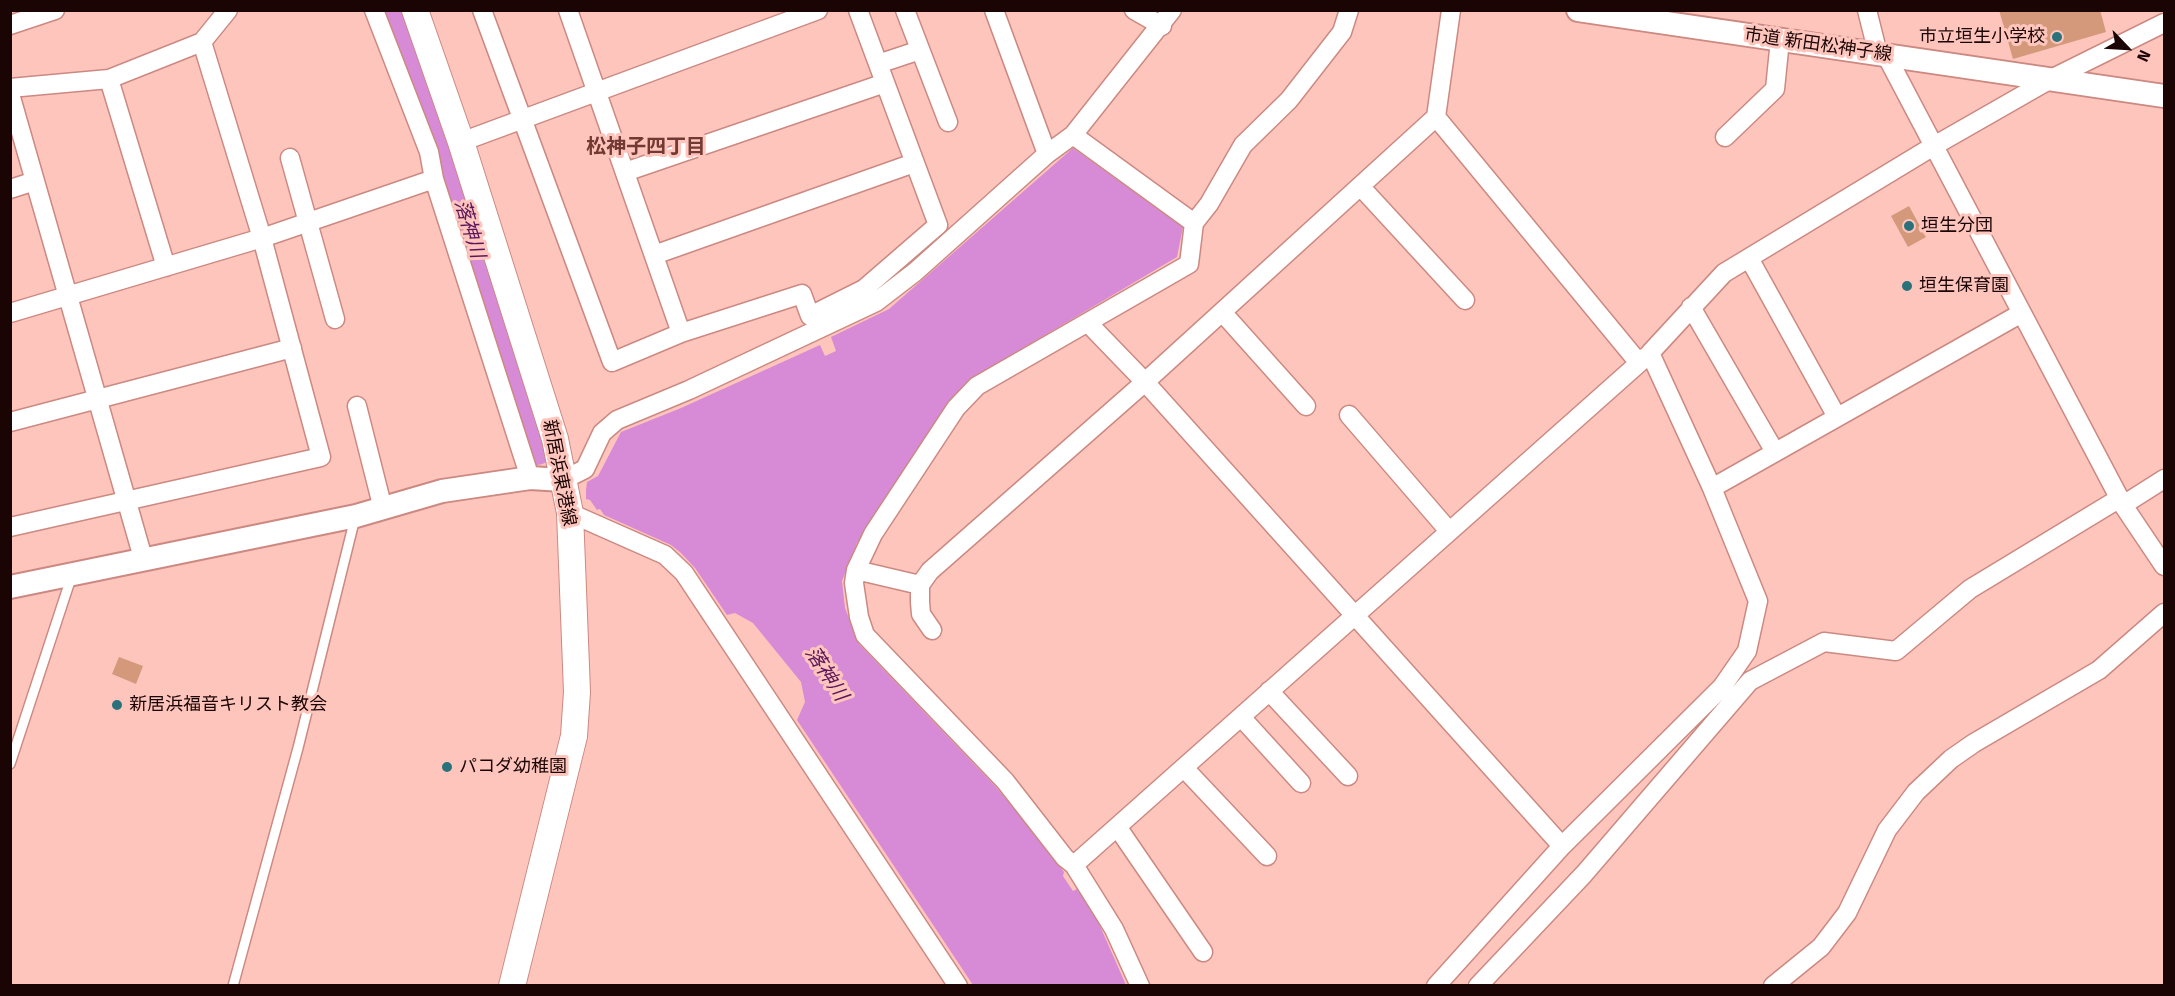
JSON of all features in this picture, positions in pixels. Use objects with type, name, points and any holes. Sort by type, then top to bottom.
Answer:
[{"type":"main road","name":"新居浜東港線","points":[[415,10],[461,142],[555,440],[570,513],[577,692],[574,736],[512,986]]},
{"type":"street","points":[[10,25],[55,10]]},
{"type":"street","points":[[10,88],[109,79],[202,42],[228,10]]},
{"type":"street","points":[[374,10],[429,152],[434,179],[530,478]]},
{"type":"street","points":[[482,10],[612,362],[681,333],[802,294],[810,316],[864,289],[938,225],[858,10]]},
{"type":"street","points":[[568,10],[681,333]]},
{"type":"street","points":[[461,142],[818,10]]},
{"type":"street","points":[[905,10],[948,122]]},
{"type":"street","points":[[994,10],[1047,154]]},
{"type":"street","points":[[1134,10],[1162,26]]},
{"type":"street","points":[[10,587],[356,516],[442,491],[530,478],[563,480],[585,469],[602,433],[617,420],[689,390],[876,302],[915,272],[1047,154],[1073,135],[1162,26],[1172,10]]},
{"type":"street","points":[[1140,986],[1114,929],[1074,865],[1065,858],[1005,781],[865,635],[856,596],[856,570],[873,534],[938,433],[976,386],[1189,264],[1194,223],[1209,204],[1243,145],[1289,100],[1342,32],[1350,10]]},
{"type":"street","points":[[932,630],[921,614],[920,585],[930,571],[1145,382],[1436,117],[1451,10]]},
{"type":"street","name":"市道 新田松神子線","points":[[1578,10],[2164,96]]},
{"type":"street","points":[[1867,10],[1882,54],[2020,314],[2121,501],[2164,566]]},
{"type":"street","points":[[1074,865],[1645,358],[1724,273],[1932,147],[2051,79],[2164,23]]},
{"type":"street","points":[[1725,137],[1775,89],[1780,40]]},
{"type":"street","points":[[10,527],[321,457],[262,238],[202,42]]},
{"type":"street","points":[[878,64],[920,51]]},
{"type":"street","points":[[109,79],[166,267]]},
{"type":"street","points":[[625,172],[885,83]]},
{"type":"street","points":[[10,94],[143,558]]},
{"type":"street","points":[[1436,117],[1645,358],[1712,488],[1758,601],[1747,651],[1722,687],[1562,846],[1436,986]]},
{"type":"street","points":[[1073,135],[1194,223]]},
{"type":"street","points":[[290,158],[335,319]]},
{"type":"street","points":[[654,255],[914,163]]},
{"type":"street","points":[[10,313],[262,238],[434,179]]},
{"type":"street","points":[[10,189],[35,182]]},
{"type":"street","points":[[1360,186],[1465,300]]},
{"type":"street","points":[[1749,258],[1837,417]]},
{"type":"street","points":[[1691,307],[1775,452]]},
{"type":"street","points":[[1222,312],[1306,406]]},
{"type":"street","points":[[1712,488],[2020,314]]},
{"type":"street","points":[[1088,323],[1145,382],[1562,846]]},
{"type":"street","points":[[10,422],[292,348]]},
{"type":"street","points":[[357,406],[384,509]]},
{"type":"street","points":[[1349,415],[1449,531]]},
{"type":"street","points":[[1478,986],[1584,874],[1750,681],[1824,642],[1896,651],[1971,589],[2121,501],[2164,479]]},
{"type":"street","points":[[570,513],[665,555],[684,573],[958,986]]},
{"type":"street","points":[[856,570],[920,585]]},
{"type":"street","points":[[1773,986],[1821,947],[1847,913],[1887,830],[1916,792],[1951,759],[1974,743],[2099,670],[2164,613]]},
{"type":"street","points":[[1269,691],[1348,776]]},
{"type":"street","points":[[1241,717],[1301,783]]},
{"type":"street","points":[[1184,768],[1267,856]]},
{"type":"street","points":[[1118,828],[1203,952]]},
{"type":"lane","points":[[233,986],[298,748],[356,516]]},
{"type":"lane","points":[[10,764],[73,573]]},
{"type":"water","points":[[1073,148],[1183,227],[1177,257],[976,376],[953,400],[929,431],[857,543],[842,581],[845,608],[859,644],[996,787],[1031,829],[1064,872],[1063,876],[1073,891],[1077,889],[1096,917],[1126,985],[973,985],[797,720],[805,702],[801,682],[753,623],[735,613],[727,615],[695,568],[681,553],[671,545],[604,515],[590,500],[586,499],[586,490],[587,482],[598,476],[621,432],[681,408],[820,345],[825,356],[836,351],[831,337],[889,309]]},
{"type":"building","points":[[1999,10],[2100,10],[2106,32],[2013,59]]},
{"type":"building","name":"垣生分団","points":[[1909,206],[1926,237],[1908,247],[1891,216]]},
{"type":"building","points":[[119,657],[143,666],[136,684],[112,674]]},
{"type":"waterway","name":"落神川","points":[[390,10],[450,168],[537,450]]},
{"type":"place","name":"市立垣生小学校","points":[[2057,37]]},
{"type":"place","name":"垣生分団","points":[[1909,226]]},
{"type":"place","name":"垣生保育園","points":[[1907,286]]},
{"type":"place","name":"新居浜福音キリスト教会","points":[[117,705]]},
{"type":"place","name":"パコダ幼稚園","points":[[447,767]]},
{"type":"district","name":"松神子四丁目","points":[[646,147]]}]
